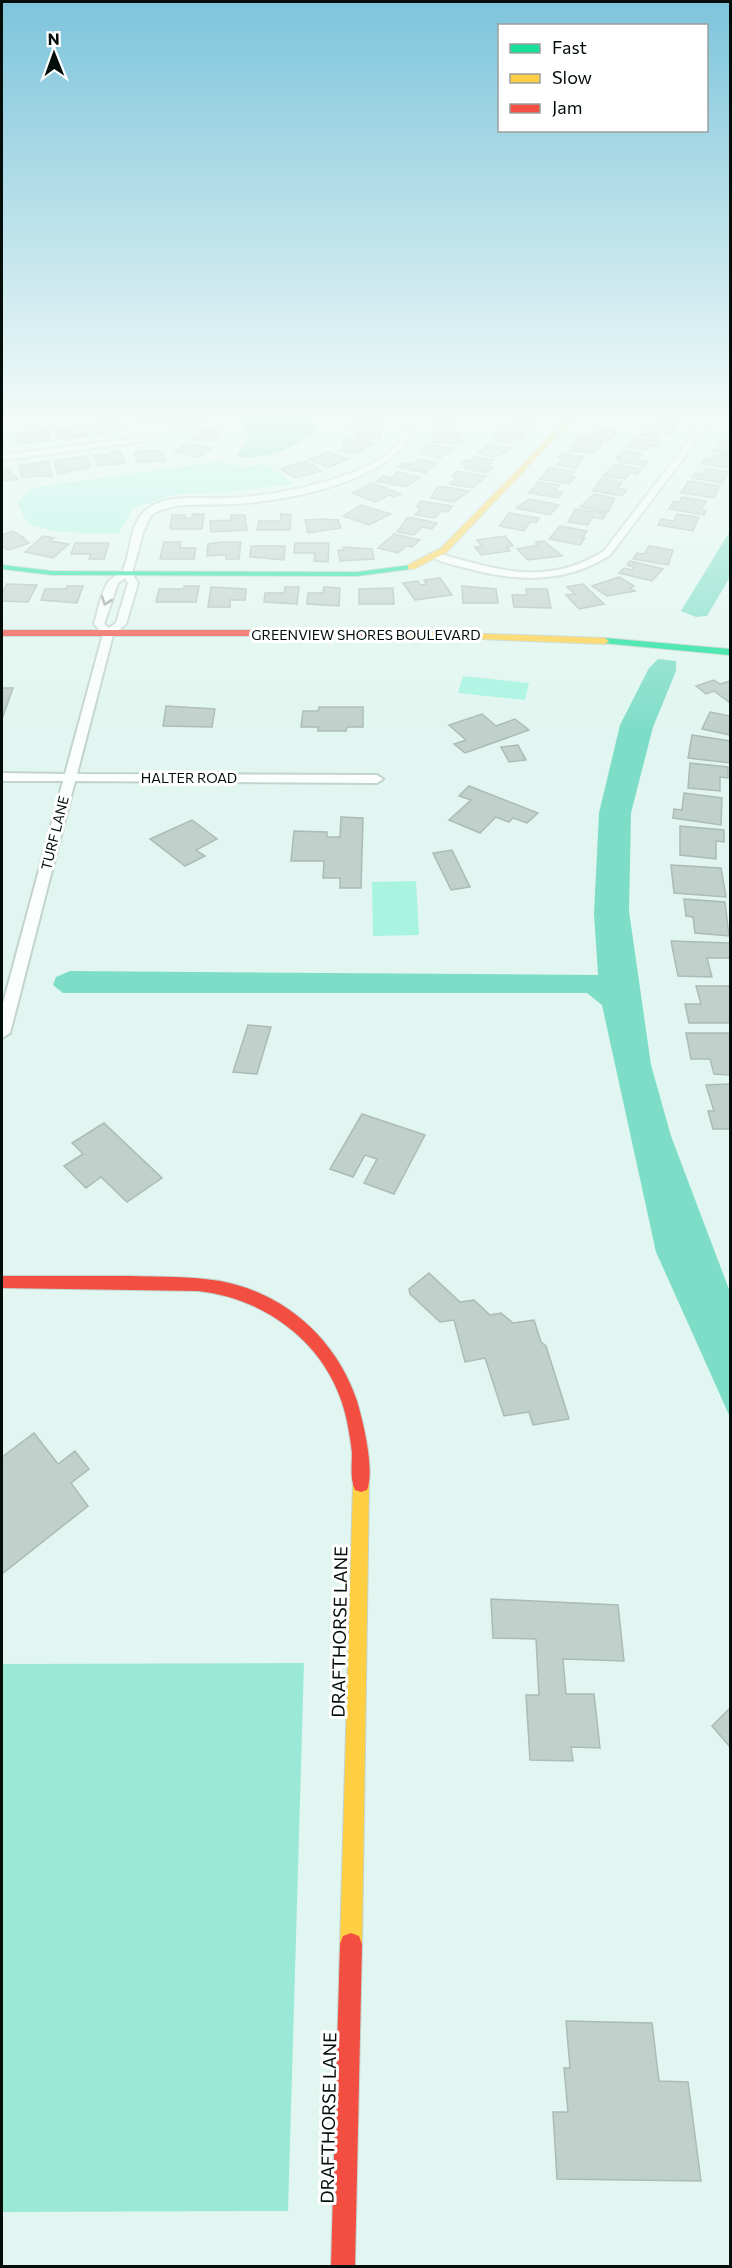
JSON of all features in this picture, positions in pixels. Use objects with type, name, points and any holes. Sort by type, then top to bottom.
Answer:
[{"type":"street","points":[[127,573],[144,519]]},
{"type":"street","points":[[2,567],[52,573],[374,574],[405,569],[436,556],[472,519]]},
{"type":"street","points":[[436,556],[482,571],[514,575],[548,575],[590,565],[607,553],[633,519]]},
{"type":"street","name":"TURF LANE","points":[[2,1033],[108,634],[121,624],[134,583],[127,573],[113,582],[99,624],[108,634]]},
{"type":"street","name":"GREENVIEW SHORES BOULEVARD","points":[[2,633],[507,635],[591,639],[730,652]]},
{"type":"street","name":"HALTER ROAD","points":[[2,777],[377,779]]},
{"type":"street","name":"DRAFTHORSE LANE","points":[[2,1282],[182,1284],[231,1290],[259,1300],[285,1314],[308,1332],[336,1366],[350,1393],[359,1423],[362,1454],[343,2266]]},
{"type":"shaded area","points":[[25,519],[127,519],[118,534],[58,532],[28,524]]},
{"type":"shaded area","points":[[730,531],[730,577],[707,616],[696,617],[681,611]]},
{"type":"shaded area","points":[[658,659],[676,661],[676,671],[653,727],[631,813],[629,911],[651,1065],[671,1136],[730,1292],[730,1417],[656,1252],[602,1005],[587,993],[63,993],[53,985],[56,977],[70,971],[598,975],[594,913],[599,813],[620,725],[649,668]]},
{"type":"shaded area","points":[[463,676],[529,683],[525,700],[458,693]]},
{"type":"shaded area","points":[[416,881],[419,935],[373,936],[372,882]]},
{"type":"shaded area","points":[[304,1663],[288,2211],[2,2212],[2,1664]]},
{"type":"building","points":[[171,519],[203,519],[202,529],[170,529]]},
{"type":"building","points":[[246,519],[247,530],[211,532],[210,521]]},
{"type":"building","points":[[280,519],[291,519],[290,530],[257,530],[259,521],[280,521]]},
{"type":"building","points":[[351,519],[381,519],[369,525]]},
{"type":"building","points":[[407,519],[437,523],[432,529],[422,527],[414,535],[397,532]]},
{"type":"building","points":[[505,519],[538,519],[536,523],[530,522],[524,531],[499,526]]},
{"type":"building","points":[[570,519],[592,519],[588,525],[568,522]]},
{"type":"building","points":[[661,519],[673,521],[674,519],[698,519],[693,531],[658,525]]},
{"type":"building","points":[[305,520],[338,520],[341,528],[308,533]]},
{"type":"building","points":[[560,526],[587,531],[582,538],[585,538],[580,545],[549,539]]},
{"type":"building","points":[[13,531],[29,543],[8,550],[2,546],[2,535]]},
{"type":"building","points":[[394,534],[420,540],[412,547],[406,546],[398,553],[378,548]]},
{"type":"building","points":[[43,536],[54,538],[50,541],[69,544],[53,558],[25,552]]},
{"type":"building","points":[[505,536],[513,546],[507,547],[510,551],[481,555],[475,547],[482,546],[477,540]]},
{"type":"building","points":[[544,541],[562,556],[528,560],[517,549],[538,545],[535,542]]},
{"type":"building","points":[[164,542],[181,542],[180,548],[196,548],[194,559],[160,559]]},
{"type":"building","points":[[241,542],[239,559],[226,559],[226,555],[207,556],[208,544]]},
{"type":"building","points":[[75,543],[109,543],[104,559],[89,559],[91,554],[71,554]]},
{"type":"building","points":[[295,543],[329,543],[328,562],[314,561],[315,553],[294,553]]},
{"type":"building","points":[[251,546],[285,546],[284,560],[250,557]]},
{"type":"building","points":[[649,546],[673,550],[668,565],[633,559],[637,553],[644,554]]},
{"type":"building","points":[[343,547],[372,549],[374,559],[340,561],[338,550],[344,550]]},
{"type":"building","points":[[630,561],[663,569],[652,581],[619,573],[624,568],[632,570],[634,567],[627,565]]},
{"type":"building","points":[[619,577],[634,586],[630,588],[635,591],[607,596],[592,586]]},
{"type":"building","points":[[440,578],[452,595],[415,600],[403,583],[418,581],[420,585],[427,584],[424,580]]},
{"type":"building","points":[[7,584],[37,585],[28,602],[2,601],[2,594]]},
{"type":"building","points":[[583,584],[604,604],[579,609],[566,595],[575,594],[567,587]]},
{"type":"building","points":[[67,586],[83,586],[77,603],[41,600],[45,589],[66,589]]},
{"type":"building","points":[[184,586],[199,586],[196,602],[156,602],[159,589],[184,589]]},
{"type":"building","points":[[462,586],[496,589],[498,603],[463,603]]},
{"type":"building","points":[[211,587],[246,589],[245,600],[230,600],[230,607],[208,607]]},
{"type":"building","points":[[285,587],[299,587],[297,604],[264,602],[265,593],[284,593]]},
{"type":"building","points":[[324,587],[340,588],[339,606],[307,604],[308,593],[323,593]]},
{"type":"building","points":[[393,588],[394,604],[359,604],[359,589]]},
{"type":"building","points":[[526,589],[547,589],[551,608],[514,607],[512,595],[527,595]]},
{"type":"building","points":[[714,680],[720,684],[730,681],[730,703],[714,691],[706,694],[696,686]]},
{"type":"building","points":[[2,688],[13,688],[2,719]]},
{"type":"building","points":[[166,706],[215,709],[212,727],[163,726]]},
{"type":"building","points":[[319,707],[363,707],[363,727],[347,727],[346,731],[318,731],[318,727],[301,727],[303,711],[318,711]]},
{"type":"building","points":[[710,712],[730,716],[730,735],[702,729]]},
{"type":"building","points":[[482,714],[496,726],[515,719],[529,730],[465,753],[454,744],[466,740],[449,725]]},
{"type":"building","points":[[692,735],[730,741],[730,763],[688,758]]},
{"type":"building","points":[[518,745],[526,760],[509,762],[501,747]]},
{"type":"building","points":[[690,763],[728,767],[728,778],[720,777],[720,791],[688,788]]},
{"type":"building","points":[[469,786],[538,813],[527,823],[513,818],[509,822],[496,817],[480,833],[449,820],[471,800],[459,796]]},
{"type":"building","points":[[684,793],[722,798],[721,825],[673,818],[674,809],[682,810]]},
{"type":"building","points":[[341,817],[363,818],[361,888],[340,888],[340,878],[323,878],[324,861],[291,861],[294,831],[327,832],[327,837],[340,837]]},
{"type":"building","points":[[192,820],[217,839],[196,850],[205,856],[185,866],[150,839]]},
{"type":"building","points":[[680,826],[724,830],[724,842],[716,841],[716,859],[680,855]]},
{"type":"building","points":[[452,850],[470,887],[451,890],[433,853]]},
{"type":"building","points":[[671,865],[721,868],[726,897],[674,893]]},
{"type":"building","points":[[684,899],[725,902],[729,936],[695,933],[693,917],[686,916]]},
{"type":"building","points":[[671,941],[730,943],[730,958],[707,958],[712,977],[678,976]]},
{"type":"building","points":[[696,986],[730,986],[730,1023],[689,1023],[685,1004],[701,1004]]},
{"type":"building","points":[[248,1025],[271,1027],[257,1074],[233,1072]]},
{"type":"building","points":[[686,1033],[730,1033],[730,1075],[714,1074],[710,1059],[691,1059]]},
{"type":"building","points":[[730,1084],[730,1129],[713,1129],[708,1111],[714,1111],[706,1085]]},
{"type":"building","points":[[362,1114],[425,1135],[394,1194],[364,1183],[377,1159],[365,1155],[353,1177],[330,1169]]},
{"type":"building","points":[[104,1123],[162,1178],[127,1202],[101,1177],[86,1188],[64,1166],[83,1154],[72,1143]]},
{"type":"building","points":[[429,1273],[460,1302],[474,1300],[490,1315],[501,1313],[513,1323],[534,1320],[541,1342],[546,1346],[569,1419],[533,1425],[529,1412],[504,1416],[485,1358],[465,1362],[454,1320],[440,1322],[410,1294],[409,1289]]},
{"type":"building","points":[[34,1433],[58,1464],[75,1451],[89,1469],[71,1483],[88,1506],[2,1574],[2,1457]]},
{"type":"building","points":[[491,1599],[618,1605],[624,1661],[563,1659],[566,1694],[594,1694],[600,1748],[571,1747],[573,1761],[530,1760],[526,1695],[539,1695],[536,1639],[493,1638]]},
{"type":"building","points":[[730,1708],[730,1747],[712,1726]]},
{"type":"building","points":[[566,2021],[652,2023],[659,2081],[688,2082],[701,2181],[557,2179],[553,2112],[568,2112],[564,2068],[570,2068]]},
{"type":"traffic: fast","points":[[2,567],[52,573],[357,574],[411,567]]},
{"type":"traffic: fast","points":[[605,641],[730,652]]},
{"type":"traffic: slow","points":[[411,567],[444,550],[474,519]]},
{"type":"traffic: slow","points":[[378,633],[605,641]]},
{"type":"traffic: slow","points":[[351,1944],[361,1484]]},
{"type":"traffic: jam","points":[[2,633],[378,633]]},
{"type":"traffic: jam","points":[[2,1282],[198,1285],[230,1290],[262,1301],[290,1318],[312,1338],[331,1362],[345,1389],[354,1419],[360,1451],[361,1484]]},
{"type":"traffic: jam","points":[[343,2266],[351,1944]]}]
